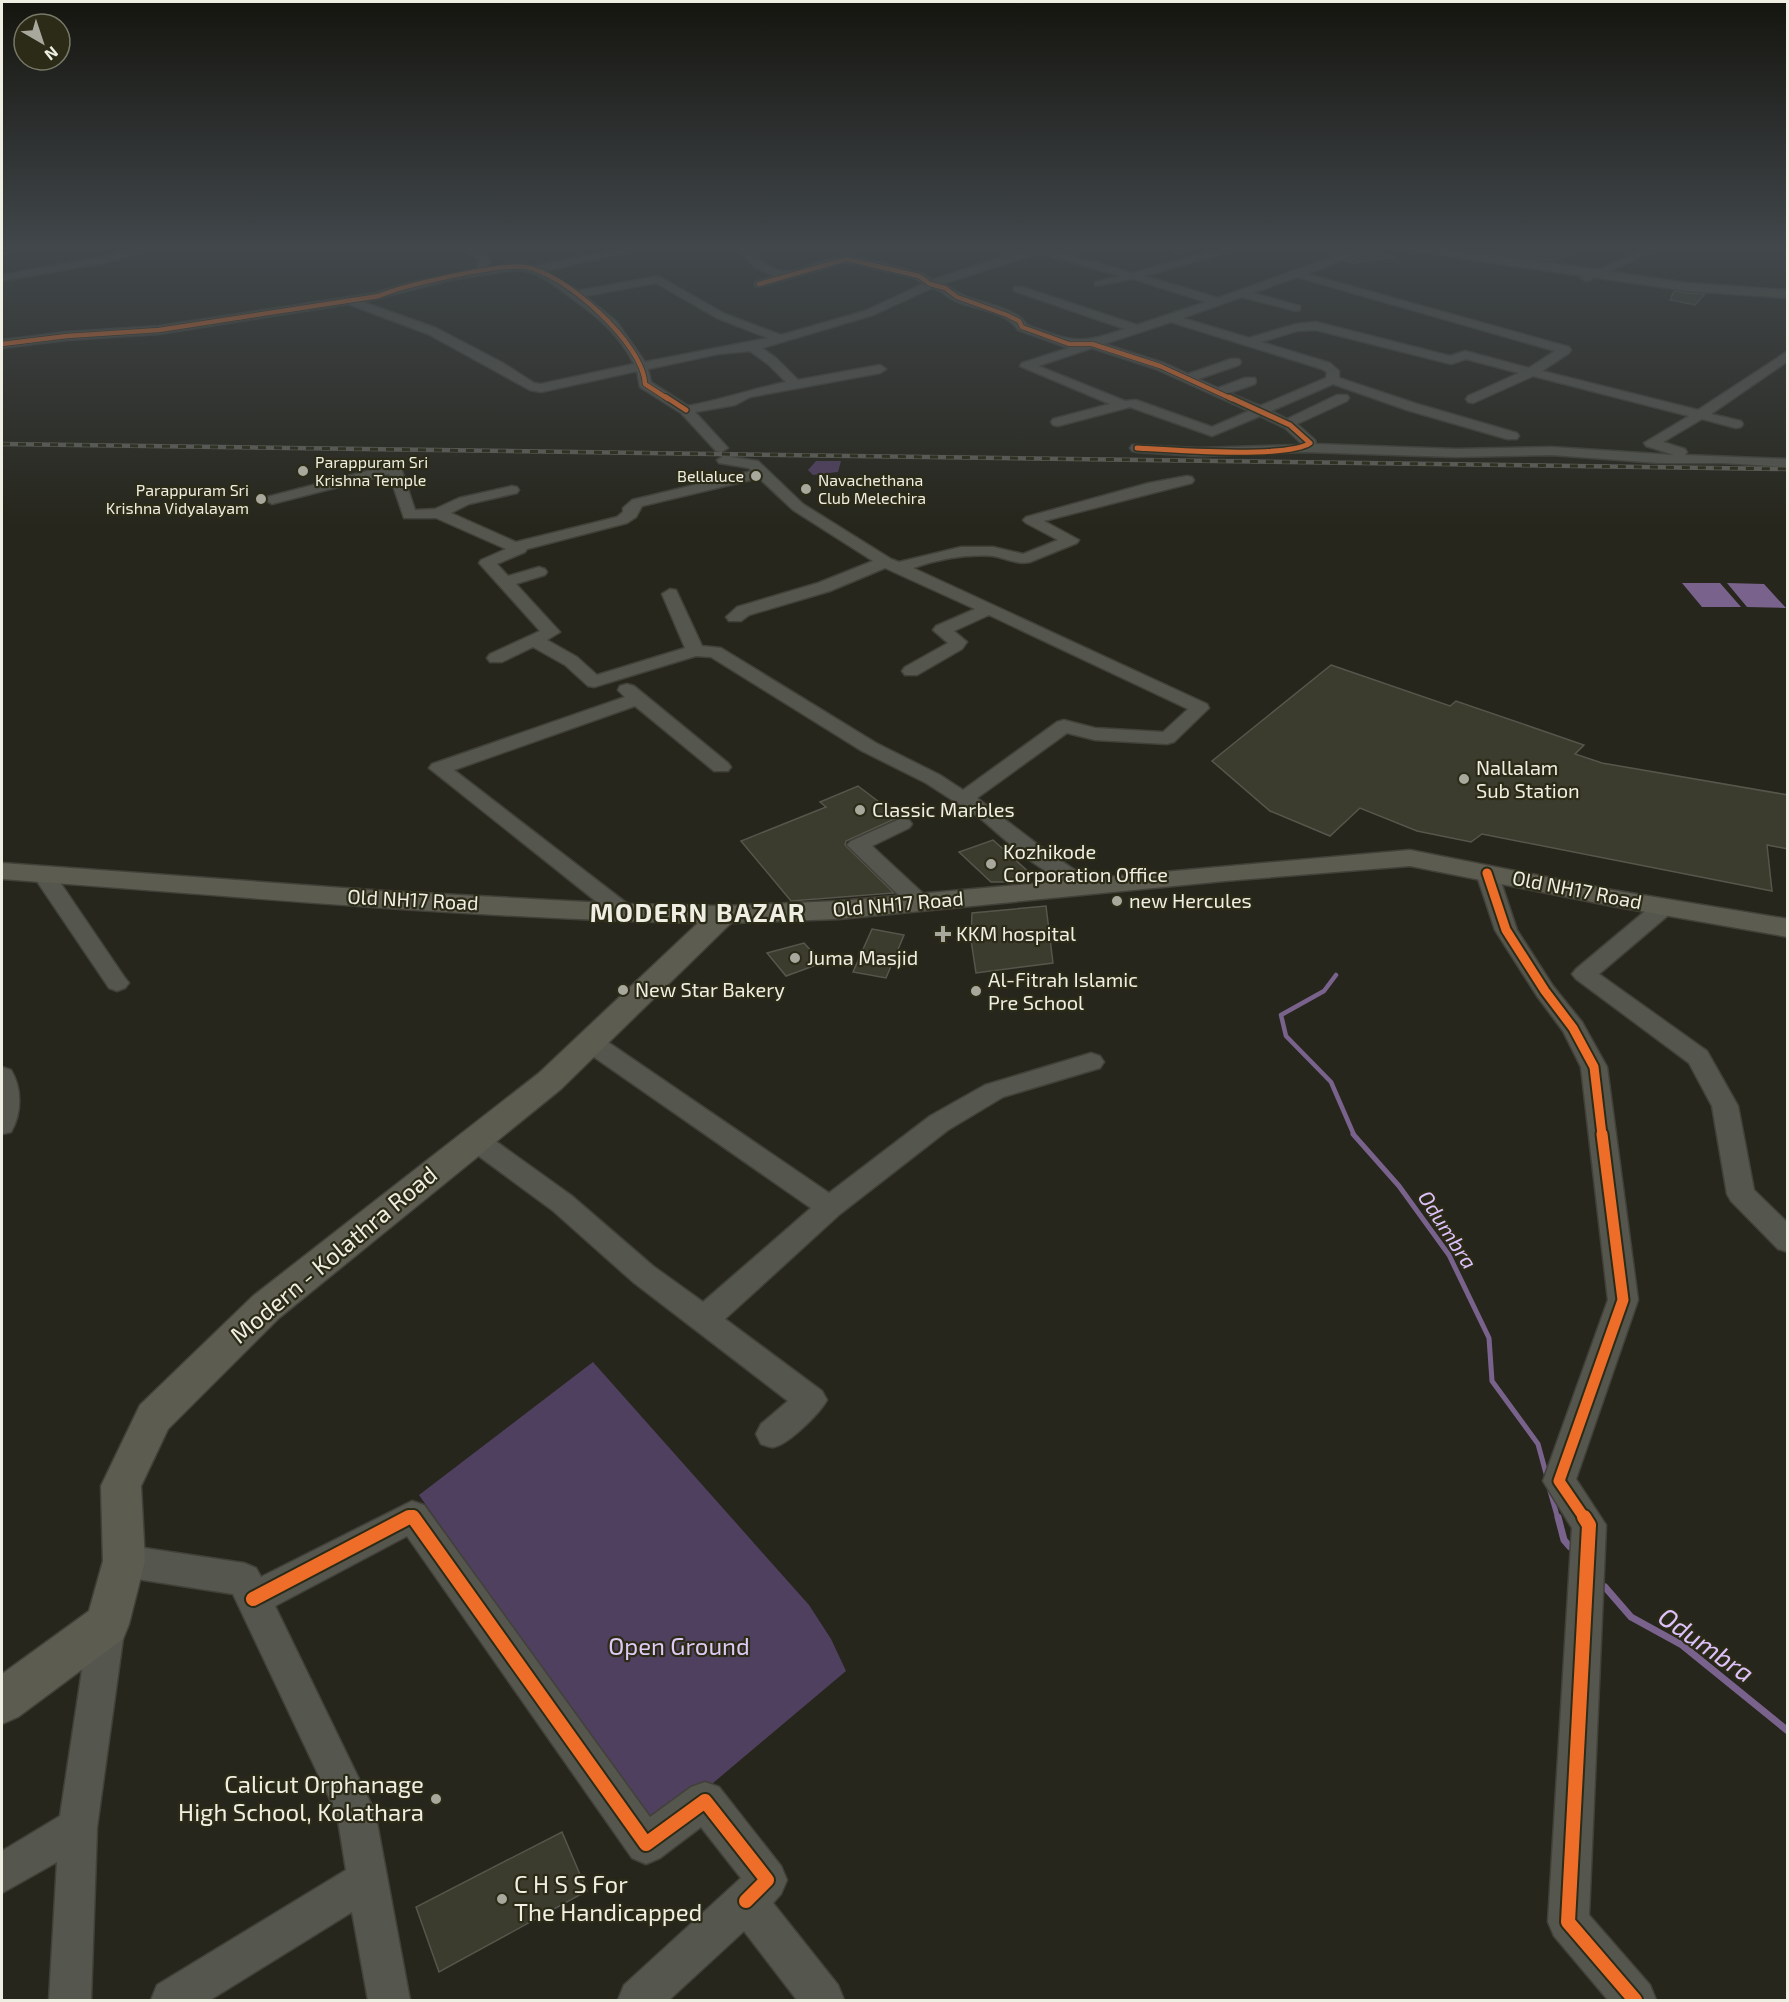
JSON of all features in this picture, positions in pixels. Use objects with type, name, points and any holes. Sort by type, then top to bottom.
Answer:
[{"type":"main road","name":"Old NH17 Road","points":[[2,871],[374,898],[625,913],[723,915],[839,910],[1410,858],[1664,907],[1788,928]]},
{"type":"main road","name":"Modern - Kolathra Road","points":[[107,1624],[124,1561],[121,1486],[154,1417],[266,1307],[474,1139],[550,1081],[723,915]]},
{"type":"main road","points":[[2,1701],[107,1624]]},
{"type":"street","points":[[2,344],[39,339]]},
{"type":"street","points":[[448,339],[499,366],[530,386],[541,388],[641,365],[718,350],[752,347],[779,339]]},
{"type":"street","points":[[622,339],[641,365],[646,379],[645,384],[686,410],[722,454],[748,461],[798,507],[892,564],[1200,708],[1167,738],[1095,734],[1064,726],[963,799]]},
{"type":"street","points":[[1056,339],[1069,344],[1092,344],[1188,378],[1286,424],[1310,443],[1303,448]]},
{"type":"street","points":[[1106,339],[1026,366],[1124,405]]},
{"type":"street","points":[[1243,339],[1326,366],[1333,371],[1332,380]]},
{"type":"street","points":[[1252,342],[1260,339]]},
{"type":"street","points":[[1369,339],[1450,360],[1465,355],[1736,424]]},
{"type":"street","points":[[1473,399],[1532,372],[1565,350],[1525,339]]},
{"type":"street","points":[[752,347],[772,361],[795,384]]},
{"type":"street","points":[[1701,459],[1651,443],[1702,414],[1784,361]]},
{"type":"street","points":[[1188,378],[1234,362]]},
{"type":"street","points":[[686,410],[730,402],[746,394],[880,369]]},
{"type":"street","points":[[1058,422],[1131,403],[1212,432],[1332,380],[1412,407],[1512,436]]},
{"type":"street","points":[[1218,392],[1250,381]]},
{"type":"street","points":[[1286,424],[1342,398]]},
{"type":"street","points":[[1137,448],[1199,452],[1303,448],[1475,453],[1552,451],[1659,459],[1788,463]]},
{"type":"street","points":[[272,500],[394,468],[409,515],[438,513],[464,501],[512,490]]},
{"type":"street","points":[[514,547],[622,520],[632,514],[631,508],[637,503],[763,473]]},
{"type":"street","points":[[735,617],[743,610],[824,587],[892,564],[934,555],[994,551],[1009,553],[1024,559],[1071,540],[1031,520],[1070,506],[1100,501],[1162,483],[1187,480]]},
{"type":"street","points":[[438,513],[519,549],[487,563],[551,632],[496,658]]},
{"type":"street","points":[[505,582],[539,572]]},
{"type":"street","points":[[670,594],[695,651]]},
{"type":"street","points":[[910,671],[956,645],[958,642],[942,630],[987,610]]},
{"type":"street","points":[[534,640],[570,661],[594,682],[695,651],[715,652],[869,747],[933,779],[987,814],[1034,852],[1083,886]]},
{"type":"street","points":[[612,676],[721,767]]},
{"type":"street","points":[[625,913],[439,768],[638,699]]},
{"type":"street","points":[[902,824],[858,845],[920,903]]},
{"type":"street","points":[[1487,873],[1506,930],[1545,991],[1573,1028],[1594,1067],[1623,1300],[1559,1481],[1590,1525],[1568,1922],[1635,2001]]},
{"type":"street","points":[[43,874],[117,983]]},
{"type":"street","points":[[1664,907],[1584,974],[1698,1057],[1725,1106],[1741,1194],[1788,1241]]},
{"type":"street","points":[[590,1042],[831,1207]]},
{"type":"street","points":[[703,1320],[831,1207],[939,1124],[994,1091],[1091,1062]]},
{"type":"street","points":[[2,1076],[7,1085],[2,1125]]},
{"type":"street","points":[[474,1139],[562,1203],[643,1275],[811,1400],[772,1434]]},
{"type":"street","points":[[253,1599],[412,1516],[646,1844],[705,1801],[767,1880],[639,2001]]},
{"type":"street","points":[[124,1561],[244,1579],[356,1812],[389,2001]]},
{"type":"street","points":[[70,2001],[78,1827],[107,1624]]},
{"type":"street","points":[[2,1873],[78,1827]]},
{"type":"street","points":[[172,2001],[367,1880]]},
{"type":"street","points":[[746,1901],[823,2001]]},
{"type":"green space","points":[[816,461],[841,461],[838,472],[813,475],[808,470]]},
{"type":"green space","name":"Open Ground","points":[[593,1362],[809,1605],[831,1639],[846,1671],[656,1831],[419,1495]]},
{"type":"shaded area","points":[[1682,583],[1720,583],[1741,607],[1702,607]]},
{"type":"shaded area","points":[[1727,583],[1764,584],[1786,608],[1747,607]]},
{"type":"building","name":"Nallalam Sub Station","points":[[1331,665],[1450,706],[1456,701],[1584,745],[1575,754],[1602,763],[1788,795],[1788,849],[1767,845],[1772,891],[1482,834],[1471,842],[1417,831],[1360,808],[1330,836],[1270,811],[1212,761]]},
{"type":"building","points":[[858,786],[899,817],[846,841],[845,845],[894,893],[791,901],[741,841],[826,807],[820,802]]},
{"type":"building","name":"Classic Marbles","points":[[993,840],[1031,874],[1009,882],[991,882],[959,852]]},
{"type":"building","points":[[1046,906],[1053,963],[976,973],[971,940],[972,913]]},
{"type":"building","points":[[872,929],[904,935],[886,978],[853,972]]},
{"type":"building","name":"Juma Masjid","points":[[804,943],[822,963],[786,976],[767,953]]},
{"type":"building","name":"C H S S For The Handicapped","points":[[562,1832],[587,1891],[439,1972],[416,1907]]},
{"type":"waterway","name":"Odumbra","points":[[1336,975],[1324,991],[1281,1015],[1286,1036],[1331,1082],[1354,1135]]},
{"type":"waterway","name":"Odumbra","points":[[1353,1134],[1399,1186],[1449,1255],[1489,1338],[1492,1381],[1538,1444],[1547,1477]]},
{"type":"waterway","name":"Odumbra","points":[[1550,1491],[1558,1519]]},
{"type":"waterway","name":"Odumbra","points":[[1558,1517],[1564,1540],[1570,1547]]},
{"type":"waterway","name":"Odumbra","points":[[1605,1587],[1631,1617],[1682,1645],[1788,1731]]},
{"type":"railway","points":[[2,444],[1788,469]]},
{"type":"cycle path","points":[[2,344],[39,339]]},
{"type":"cycle path","points":[[625,339],[638,360],[645,377],[645,384],[686,410]]},
{"type":"cycle path","points":[[1056,339],[1069,344],[1092,344],[1160,366],[1290,425],[1310,443],[1301,449],[1280,450],[1199,452],[1137,448]]},
{"type":"cycle path","points":[[1487,873],[1506,930],[1545,991],[1573,1028],[1594,1067],[1623,1300],[1559,1481],[1589,1525],[1568,1922],[1635,2000]]},
{"type":"cycle path","points":[[253,1599],[412,1516],[646,1844],[705,1801],[767,1880],[746,1901]]},
{"type":"place","name":"Parappuram Sri Krishna Temple","points":[[303,471]]},
{"type":"place","name":"Bellaluce","points":[[756,476]]},
{"type":"place","name":"Navachethana Club Melechira","points":[[806,489]]},
{"type":"place","name":"Parappuram Sri Krishna Vidyalayam","points":[[261,499]]},
{"type":"place","name":"Nallalam Sub Station","points":[[1464,779]]},
{"type":"place","name":"Classic Marbles","points":[[860,810]]},
{"type":"place","name":"Kozhikode Corporation Office","points":[[991,864]]},
{"type":"place","name":"new Hercules","points":[[1117,901]]},
{"type":"place","name":"KKM hospital","points":[[943,934]]},
{"type":"place","name":"Juma Masjid","points":[[795,958]]},
{"type":"place","name":"New Star Bakery","points":[[623,990]]},
{"type":"place","name":"Al-Fitrah Islamic Pre School","points":[[976,991]]},
{"type":"place","name":"Calicut Orphanage High School, Kolathara","points":[[436,1799]]},
{"type":"place","name":"C H S S For The Handicapped","points":[[502,1899]]},
{"type":"district","name":"MODERN BAZAR","points":[[698,913]]}]
